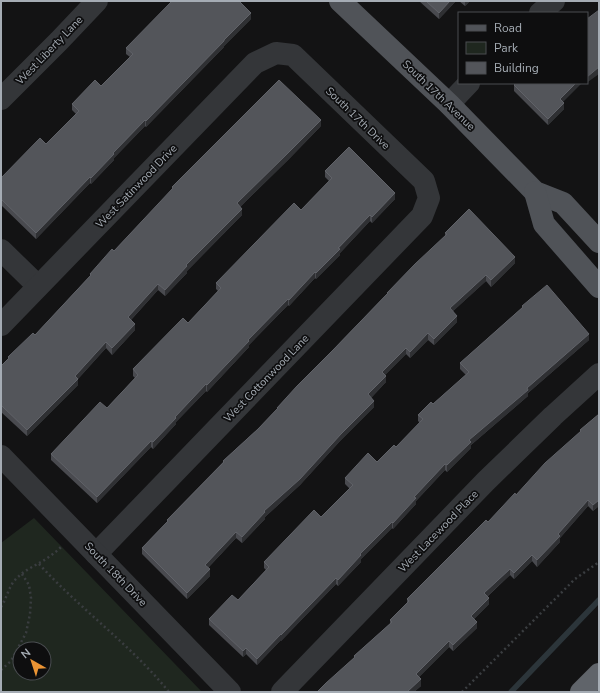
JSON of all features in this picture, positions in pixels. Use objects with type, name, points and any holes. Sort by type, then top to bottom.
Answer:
[{"type":"highway","points":[[581,692],[599,674]]},
{"type":"main road","name":"South 17th Avenue","points":[[340,1],[449,104],[534,192],[563,203],[599,242]]},
{"type":"main road","name":"South 17th Avenue","points":[[534,192],[544,224],[599,287]]},
{"type":"street","name":"West Liberty Lane","points":[[1,99],[97,1]]},
{"type":"street","points":[[541,12],[554,1]]},
{"type":"street","name":"South 17th Drive","points":[[276,53],[293,55],[424,181],[429,198]]},
{"type":"street","name":"West Satinwood Drive","points":[[1,325],[256,63],[276,53]]},
{"type":"street","points":[[449,104],[468,84]]},
{"type":"street","name":"West Cottonwood Lane","points":[[96,554],[422,216],[429,198]]},
{"type":"street","points":[[1,250],[38,286]]},
{"type":"street","name":"West Lacewood Place","points":[[282,692],[486,481],[599,374]]},
{"type":"street","name":"South 18th Drive","points":[[1,456],[230,692]]},
{"type":"path","points":[[1,607],[4,603],[8,589],[15,580],[52,555],[76,533]]},
{"type":"path","points":[[462,692],[575,579],[599,562]]},
{"type":"path","points":[[39,564],[96,620],[141,660],[169,692]]},
{"type":"path","points":[[1,670],[11,661],[26,633],[30,614],[31,598],[29,585],[22,574]]},
{"type":"green space","points":[[34,518],[202,692],[1,692],[1,543]]},
{"type":"building","points":[[172,1],[239,1],[251,13],[36,233],[1,199],[1,178],[40,138],[46,144],[79,111],[72,104],[95,80],[101,86],[133,54],[126,48]]},
{"type":"building","points":[[426,1],[450,1],[439,13]]},
{"type":"building","points":[[599,10],[599,67],[588,76],[588,18]]},
{"type":"building","points":[[279,80],[321,120],[237,203],[242,209],[186,265],[187,266],[165,290],[158,284],[128,317],[135,324],[112,348],[106,342],[75,376],[78,379],[27,430],[1,405],[1,366],[9,358],[8,357],[33,333],[35,335],[91,275],[90,274],[112,249],[114,251],[173,188],[172,187]]},
{"type":"building","points":[[575,84],[560,99],[564,103],[548,119],[514,85]]},
{"type":"building","points":[[349,147],[395,193],[372,217],[370,215],[338,248],[340,249],[316,273],[315,272],[289,300],[288,299],[207,385],[206,384],[153,442],[151,441],[97,497],[51,454],[100,402],[107,408],[138,375],[133,369],[183,318],[188,323],[221,288],[216,283],[294,203],[301,210],[332,178],[325,171]]},
{"type":"building","points":[[469,209],[515,257],[491,280],[486,275],[450,308],[457,316],[434,339],[428,333],[410,352],[406,348],[382,372],[386,376],[368,394],[374,401],[341,434],[300,479],[264,511],[265,512],[242,537],[236,532],[205,565],[210,569],[187,593],[142,548],[168,521],[167,520],[224,462],[223,461],[258,429],[297,386],[415,264],[447,234],[445,233]]},
{"type":"building","points":[[547,285],[589,334],[527,388],[528,390],[469,440],[471,442],[447,465],[445,464],[414,497],[416,498],[393,523],[392,522],[360,554],[361,555],[338,580],[336,578],[257,659],[246,648],[243,651],[209,619],[232,595],[238,600],[269,567],[264,562],[314,510],[321,517],[353,485],[345,478],[368,453],[377,462],[394,445],[396,447],[423,419],[418,415],[431,402],[433,404],[469,372],[460,363]]},
{"type":"building","points":[[599,414],[599,500],[593,505],[588,500],[558,534],[560,536],[537,560],[532,555],[514,573],[510,569],[484,593],[489,598],[471,616],[477,622],[453,645],[449,641],[416,674],[421,679],[407,692],[317,692],[392,622],[390,620],[409,601],[407,599],[486,520],[488,522],[515,493],[516,495],[545,463]]},
{"type":"waterway","points":[[511,692],[599,600]]}]
